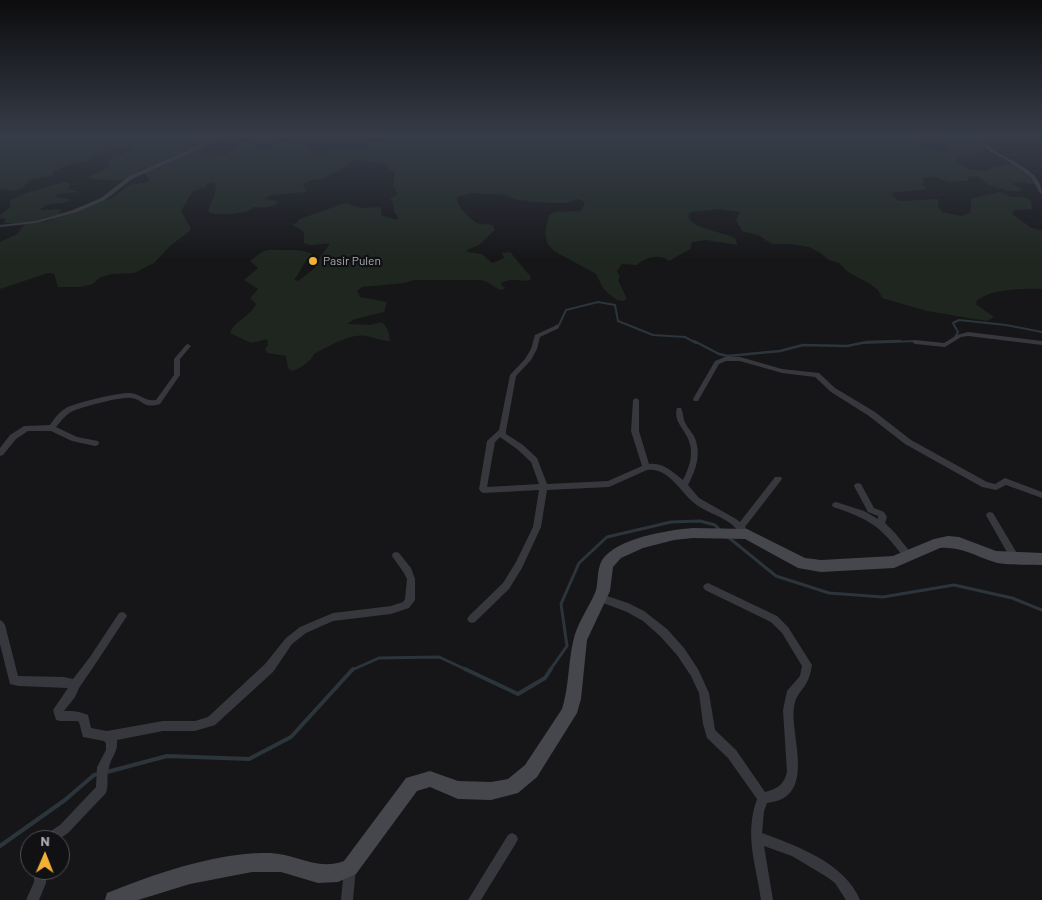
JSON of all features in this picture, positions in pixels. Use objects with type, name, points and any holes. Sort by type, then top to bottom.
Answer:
[{"type":"street","points":[[0,226],[36,222],[75,211],[104,199],[130,178]]},
{"type":"street","points":[[1034,178],[1042,193]]},
{"type":"street","points":[[557,327],[537,336],[534,349],[528,360],[513,375],[502,432],[491,441],[484,490],[609,484],[646,467],[660,468],[684,486],[696,500],[733,521],[743,532],[792,558],[811,565],[881,564],[908,556],[939,543],[951,542],[996,557],[1042,559]]},
{"type":"street","points":[[915,342],[944,345],[959,336],[968,334],[1042,342]]},
{"type":"street","points":[[52,428],[60,417],[73,408],[107,400],[119,395],[133,395],[146,404],[160,401],[177,375],[178,359],[188,346]]},
{"type":"street","points":[[696,399],[717,363],[726,359],[740,360],[782,371],[819,375],[833,390],[872,414],[908,442],[985,485],[996,487],[1006,481],[1042,495]]},
{"type":"street","points":[[636,400],[635,432],[646,467]]},
{"type":"street","points":[[679,410],[682,425],[692,440],[695,458],[692,472],[684,486]]},
{"type":"street","points":[[0,453],[8,441],[22,430],[52,428],[75,439],[95,444]]},
{"type":"street","points":[[472,619],[506,586],[519,565],[537,527],[544,487],[534,460],[503,435],[502,432]]},
{"type":"street","points":[[743,532],[778,479]]},
{"type":"street","points":[[858,486],[871,510],[883,517],[881,523]]},
{"type":"street","points":[[836,505],[865,514],[881,523],[908,556]]},
{"type":"street","points":[[990,515],[1015,558]]},
{"type":"street","points":[[114,900],[149,887],[220,868],[242,865],[268,862],[326,876],[338,874],[350,868],[412,784],[430,779],[458,790],[491,791],[512,786],[531,771],[569,713],[573,699],[580,640],[601,598],[604,585],[604,569],[610,559],[616,554],[642,542],[660,538],[693,533],[743,532]]},
{"type":"street","points":[[122,616],[75,684],[59,713],[81,716],[84,719],[86,733],[108,736],[163,726],[194,726],[211,721],[219,716],[269,668],[289,641],[303,630],[333,617],[391,610],[406,604],[410,600],[411,579],[396,556]]},
{"type":"street","points":[[708,587],[774,619],[785,630],[807,665],[804,678],[792,695],[788,710],[793,772],[790,783],[780,794],[763,798]]},
{"type":"street","points":[[601,598],[628,607],[647,618],[663,631],[698,676],[707,702],[710,734],[732,754],[763,798]]},
{"type":"street","points":[[0,625],[15,680],[75,684]]},
{"type":"street","points":[[61,830],[103,786],[103,767],[112,746],[112,741],[108,736]]},
{"type":"street","points":[[763,798],[758,810],[756,837],[768,900]]},
{"type":"street","points":[[756,837],[790,848],[831,873],[839,879],[854,900]]},
{"type":"street","points":[[474,900],[512,839]]},
{"type":"street","points":[[348,900],[350,868]]},
{"type":"street","points":[[32,900],[40,880]]},
{"type":"shaded area","points":[[0,178],[40,178],[30,180],[24,187],[15,191],[0,189]]},
{"type":"shaded area","points":[[90,178],[126,178],[118,181]]},
{"type":"shaded area","points":[[148,178],[322,178],[312,180],[303,185],[307,192],[272,195],[264,199],[278,201],[270,207],[254,207],[245,212],[233,214],[215,214],[208,211],[216,185],[213,182],[208,183],[206,187],[193,191],[181,211],[190,227],[190,231],[171,245],[154,263],[134,273],[111,274],[99,278],[93,284],[80,287],[58,287],[54,274],[48,273],[0,289],[0,242],[17,234],[26,223],[4,223],[6,219],[0,218],[0,215],[12,206],[9,205],[10,200],[26,193],[65,182],[69,183],[70,186],[67,189],[80,192],[56,194],[55,197],[70,199],[70,201],[47,205],[40,210],[62,209],[57,215],[45,218],[44,222],[112,198],[129,185],[150,180]]},
{"type":"shaded area","points":[[394,178],[922,178],[924,181],[922,185],[927,189],[891,193],[897,200],[902,201],[938,199],[938,206],[942,212],[962,216],[971,212],[971,201],[973,198],[1000,192],[1011,197],[1025,197],[1031,201],[1032,209],[1014,210],[1012,214],[1030,227],[1042,231],[1042,289],[1007,290],[988,294],[981,298],[976,302],[977,305],[994,317],[987,321],[927,311],[882,298],[878,290],[870,284],[848,272],[839,263],[829,260],[809,247],[792,244],[772,244],[758,235],[742,231],[736,220],[740,212],[719,209],[691,212],[688,215],[691,221],[698,226],[733,237],[736,239],[737,245],[706,240],[692,242],[690,249],[669,261],[662,257],[657,257],[649,258],[637,265],[622,264],[617,271],[620,277],[618,280],[627,299],[623,301],[617,300],[603,288],[596,274],[554,251],[547,243],[545,232],[549,215],[555,212],[581,211],[585,202],[578,199],[567,203],[548,203],[516,200],[506,195],[470,193],[457,197],[461,209],[476,223],[493,225],[495,230],[479,245],[467,250],[468,252],[482,254],[492,263],[504,258],[502,253],[510,252],[531,277],[530,280],[506,281],[501,283],[506,288],[501,290],[480,280],[414,280],[404,283],[362,287],[357,291],[360,297],[387,302],[384,312],[355,319],[347,324],[370,325],[382,322],[388,330],[390,341],[367,336],[353,336],[314,354],[304,365],[292,371],[288,368],[286,356],[267,353],[265,349],[268,345],[267,339],[251,343],[230,333],[235,325],[256,304],[250,298],[258,289],[244,280],[258,268],[250,261],[260,253],[271,250],[300,250],[312,254],[294,280],[298,281],[315,268],[321,255],[330,244],[311,245],[304,243],[304,232],[293,225],[300,219],[347,203],[361,208],[381,207],[381,215],[396,220],[399,218],[394,212],[393,203],[390,199],[398,194],[393,187]]},
{"type":"shaded area","points":[[938,178],[968,178],[968,181],[955,181],[952,183]]},
{"type":"shaded area","points":[[980,178],[1031,178],[1035,184],[1020,182],[1012,184],[1019,187],[1021,191],[1008,191],[988,185]]},
{"type":"waterway","points":[[556,326],[559,325],[566,310],[598,302],[615,305],[618,321],[653,335],[685,337],[696,343]]},
{"type":"waterway","points":[[955,337],[958,332],[953,323],[959,320],[1006,325],[1042,332]]},
{"type":"waterway","points":[[694,341],[719,354],[728,356],[780,351],[803,345],[847,346],[867,342],[900,341]]},
{"type":"waterway","points":[[864,343],[916,341]]},
{"type":"waterway","points":[[550,670],[567,646],[561,604],[579,563],[607,537],[671,522],[700,521],[715,525],[720,530]]},
{"type":"waterway","points":[[728,537],[776,576],[829,593],[883,597],[954,585],[1012,598],[1042,610]]},
{"type":"waterway","points":[[352,670],[379,658],[439,657],[467,670]]},
{"type":"waterway","points":[[465,669],[518,694],[545,678],[551,669]]},
{"type":"waterway","points":[[107,772],[167,756],[249,759],[291,737],[352,670]]},
{"type":"waterway","points":[[0,846],[65,800],[94,775],[99,774]]},
{"type":"place","name":"Pasir Pulen","points":[[313,261]]}]
